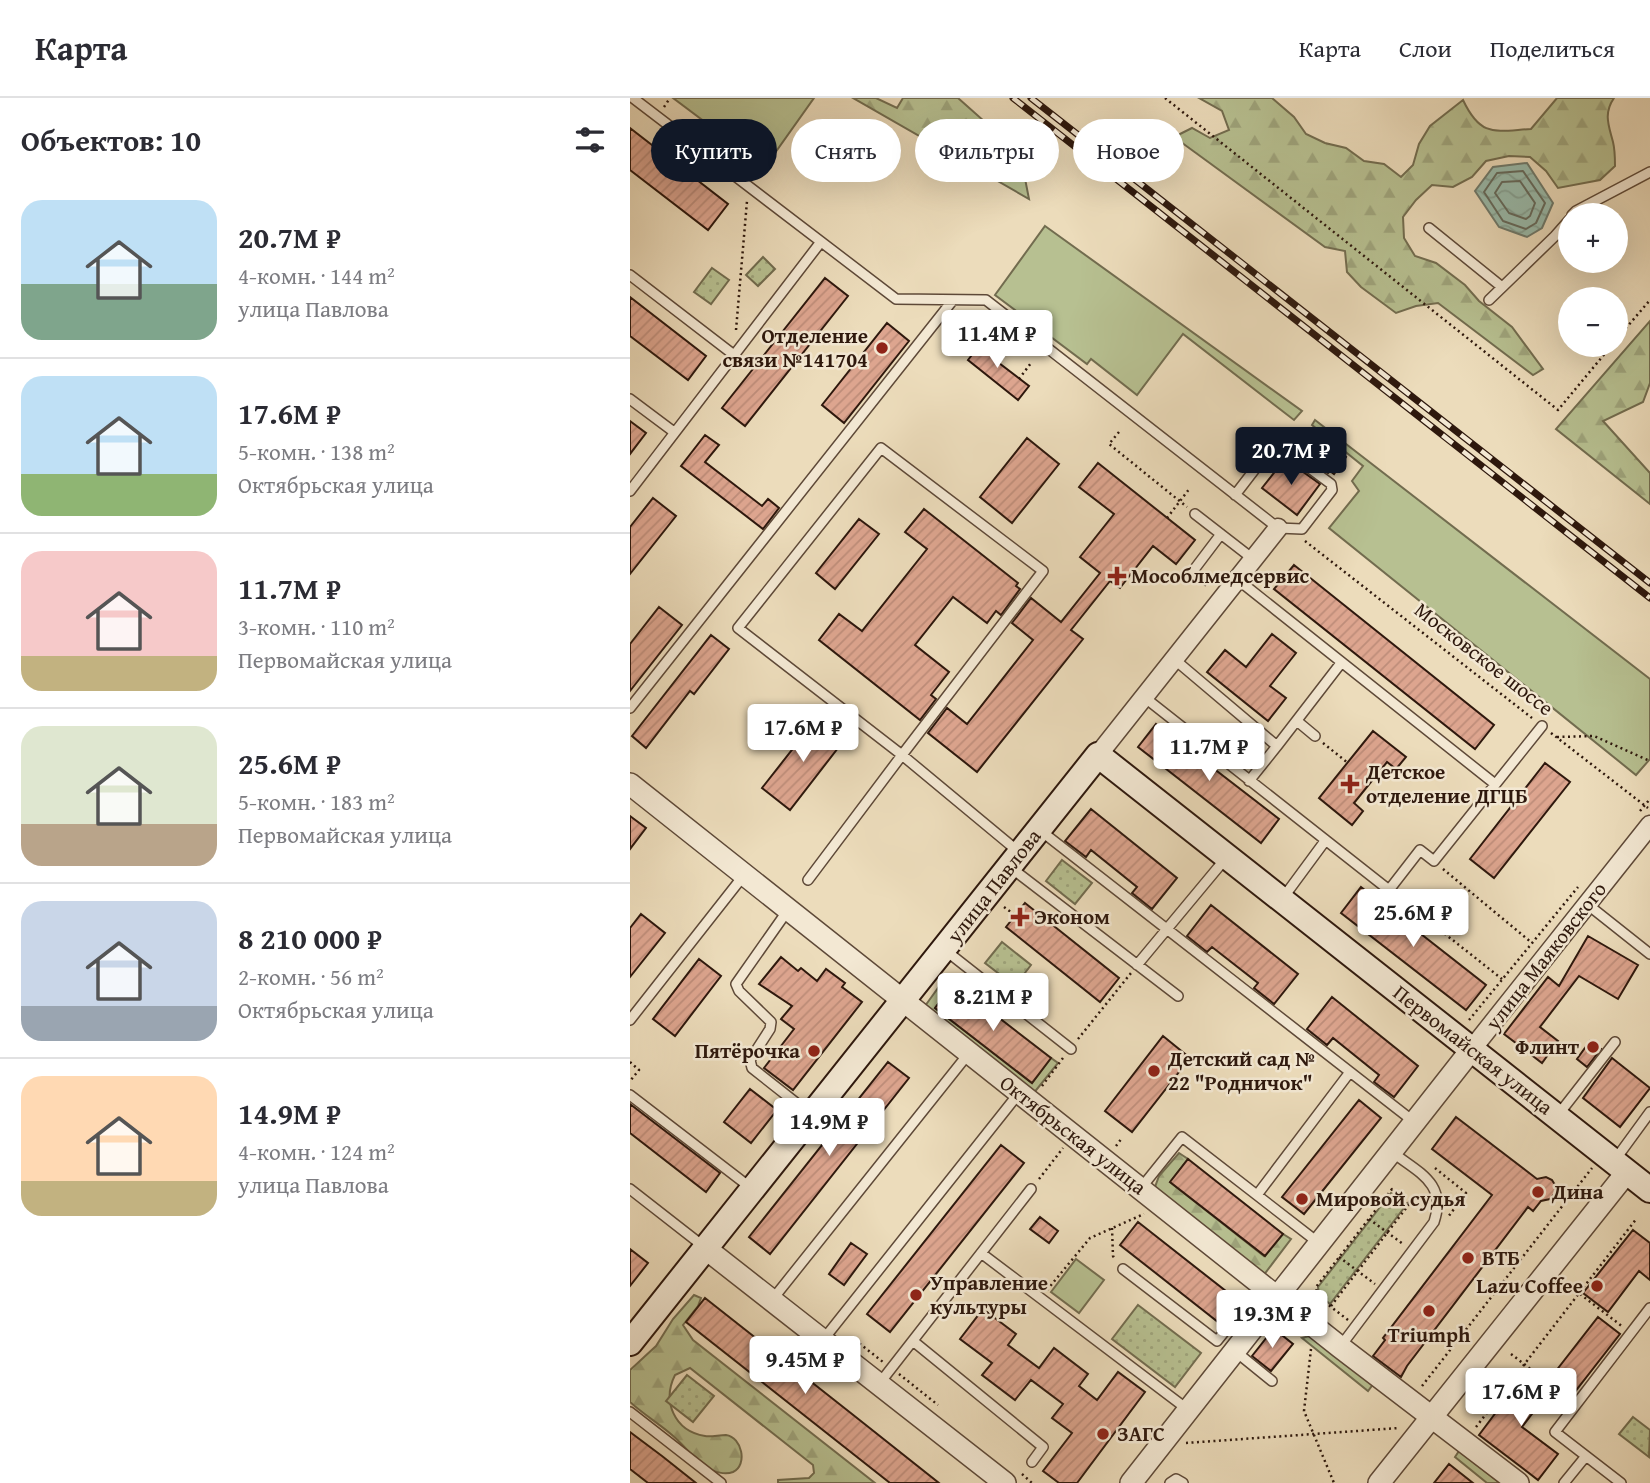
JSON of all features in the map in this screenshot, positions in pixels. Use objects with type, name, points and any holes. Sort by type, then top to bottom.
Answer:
[{"type":"main road","name":"улица Павлова","points":[[633,1333],[812,1115],[1098,755]]},
{"type":"main road","name":"Первомайская улица","points":[[1098,755],[1557,1116],[1612,1165],[1650,1190]]},
{"type":"street","name":"улица Павлова","points":[[1098,755],[1278,528]]},
{"type":"street","name":"Октябрьская улица","points":[[630,784],[969,1053],[1028,1092],[1141,1188],[1340,1347],[1518,1483]]},
{"type":"street","name":"улица Маяковского","points":[[1131,1483],[1587,904],[1643,821]]},
{"type":"street","points":[[1379,1483],[1431,1418],[1612,1165]]},
{"type":"street","points":[[705,1248],[1004,1483]]},
{"type":"lane","points":[[633,98],[896,299],[986,300],[1235,495],[1278,528],[1302,529],[1332,490],[1331,484],[1278,444],[1235,495]]},
{"type":"lane","points":[[1591,203],[1650,172]]},
{"type":"lane","points":[[1429,228],[1502,287]]},
{"type":"lane","points":[[1489,300],[1558,232]]},
{"type":"lane","points":[[630,491],[820,243]]},
{"type":"lane","points":[[630,275],[734,355]]},
{"type":"lane","points":[[630,708],[953,300]]},
{"type":"lane","points":[[630,398],[674,432]]},
{"type":"lane","points":[[808,880],[902,755],[1043,570],[881,448],[738,628],[902,755],[1015,860],[1137,965],[1178,996]]},
{"type":"lane","points":[[1195,514],[1253,559]]},
{"type":"lane","points":[[1193,571],[1221,534]]},
{"type":"lane","points":[[1237,579],[1495,784]]},
{"type":"lane","points":[[1174,659],[1277,746]]},
{"type":"lane","points":[[1249,781],[1341,663]]},
{"type":"lane","points":[[1144,697],[1389,890],[1420,850],[1434,861],[1542,726]]},
{"type":"lane","points":[[1297,721],[1315,736]]},
{"type":"lane","points":[[1039,830],[1415,1122]]},
{"type":"lane","points":[[1282,899],[1325,841]]},
{"type":"lane","points":[[1137,965],[1227,856]]},
{"type":"lane","points":[[630,1020],[745,874]]},
{"type":"lane","points":[[1587,904],[1650,954]]},
{"type":"lane","points":[[789,909],[736,984],[739,991],[771,1022],[771,1029],[750,1060],[752,1068],[812,1115]]},
{"type":"lane","points":[[944,949],[1071,1049]]},
{"type":"lane","points":[[1557,1116],[1615,1042]]},
{"type":"lane","points":[[772,1300],[969,1053]]},
{"type":"lane","points":[[1257,1195],[1350,1072]]},
{"type":"lane","points":[[823,1340],[1028,1092]]},
{"type":"lane","points":[[630,1095],[752,1189]]},
{"type":"lane","points":[[1612,1165],[1650,1112]]},
{"type":"lane","points":[[1141,1188],[1182,1137],[1320,1244]]},
{"type":"lane","points":[[1340,1347],[1434,1222],[1438,1208],[1438,1197],[1432,1183],[1392,1152]]},
{"type":"lane","points":[[630,1189],[705,1248]]},
{"type":"lane","points":[[879,1384],[1031,1189]]},
{"type":"lane","points":[[981,1253],[1189,1410]]},
{"type":"lane","points":[[1123,1269],[1217,1341],[1237,1315],[1253,1328]]},
{"type":"lane","points":[[1621,1483],[1555,1432],[1650,1308]]},
{"type":"lane","points":[[913,1341],[1043,1447],[1032,1462]]},
{"type":"lane","points":[[1235,1351],[1272,1381]]},
{"type":"lane","points":[[630,1412],[721,1483]]},
{"type":"lane","points":[[1564,1483],[1586,1455]]},
{"type":"lane","points":[[1170,1483],[1176,1479],[1183,1483]]},
{"type":"path","points":[[1164,98],[1558,410],[1602,357]]},
{"type":"path","points":[[734,355],[747,200]]},
{"type":"path","points":[[1628,326],[1650,300]]},
{"type":"path","points":[[1019,379],[1031,363]]},
{"type":"path","points":[[1119,432],[1110,444],[1195,514]]},
{"type":"path","points":[[1167,518],[1190,488]]},
{"type":"path","name":"Московское шоссе","points":[[1297,535],[1650,810]]},
{"type":"path","points":[[1315,736],[1348,763]]},
{"type":"path","points":[[1557,737],[1594,736],[1650,761]]},
{"type":"path","points":[[1643,821],[1645,806],[1650,799]]},
{"type":"path","points":[[1434,861],[1532,943]]},
{"type":"path","points":[[1469,1020],[1584,880]]},
{"type":"path","points":[[1389,890],[1518,991]]},
{"type":"path","points":[[1002,905],[1015,915]]},
{"type":"path","points":[[1028,1092],[1071,1049],[1137,965]]},
{"type":"path","points":[[630,1062],[639,1070],[630,1081]]},
{"type":"path","points":[[1031,1189],[1065,1145]]},
{"type":"path","points":[[1418,1391],[1612,1165]]},
{"type":"path","points":[[1356,1326],[1317,1296],[1315,1290],[1392,1189],[1410,1203]]},
{"type":"path","points":[[1331,1307],[1410,1203],[1438,1197]]},
{"type":"path","points":[[1041,1298],[1090,1238],[1149,1212]]},
{"type":"path","points":[[1369,1219],[1412,1251]]},
{"type":"path","points":[[1471,1433],[1637,1219]]},
{"type":"path","points":[[1112,1228],[1113,1256],[1123,1269]]},
{"type":"path","points":[[1339,1257],[1383,1290]]},
{"type":"path","points":[[1567,1284],[1631,1333]]},
{"type":"path","points":[[1311,1349],[1304,1411],[1334,1483]]},
{"type":"path","points":[[1511,1354],[1576,1404]]},
{"type":"path","points":[[1185,1443],[1409,1427]]},
{"type":"green space","points":[[673,98],[814,98],[799,119],[791,119],[791,130],[777,150],[777,119],[701,119]]},
{"type":"green space","points":[[853,98],[876,98],[897,108],[903,98],[958,98],[982,119],[915,119],[915,134],[901,126],[901,119],[890,119]]},
{"type":"green space","points":[[1199,98],[1272,98],[1294,117],[1306,134],[1325,143],[1346,148],[1364,161],[1384,164],[1401,177],[1413,165],[1419,144],[1430,126],[1463,100],[1476,121],[1483,126],[1490,130],[1508,131],[1531,129],[1557,98],[1614,98],[1608,115],[1615,166],[1600,180],[1558,188],[1546,171],[1530,157],[1509,156],[1486,161],[1472,177],[1453,187],[1432,185],[1403,217],[1404,238],[1415,256],[1436,263],[1465,285],[1479,301],[1512,327],[1543,369],[1533,375],[1438,303],[1416,306],[1396,313],[1361,287],[1347,272],[1345,251],[1325,247],[1184,144],[1184,132],[1192,128],[1210,138],[1229,130],[1222,111]]},
{"type":"green space","points":[[999,182],[1026,182],[1029,199]]},
{"type":"green space","points":[[1045,226],[1302,411],[1294,420],[1183,334],[1137,395],[1091,359],[1087,364],[995,295]]},
{"type":"green space","points":[[763,257],[775,269],[758,286],[746,275]]},
{"type":"green space","points":[[712,268],[729,280],[711,304],[694,292]]},
{"type":"green space","points":[[1650,321],[1650,383],[1643,402],[1603,421],[1650,473],[1650,504],[1556,429],[1619,357],[1628,357],[1628,346]]},
{"type":"green space","points":[[1315,420],[1650,679],[1650,759],[1636,775],[1329,528],[1359,491],[1352,481],[1363,466],[1312,425]]},
{"type":"green space","points":[[1062,860],[1092,883],[1075,904],[1046,881]]},
{"type":"green space","points":[[1002,942],[1031,965],[1015,986],[985,963]]},
{"type":"green space","points":[[946,977],[954,983],[935,1008],[1032,1083],[1051,1058],[1058,1063],[1033,1094],[925,1006]]},
{"type":"green space","points":[[1179,1153],[1188,1159],[1170,1182],[1264,1256],[1283,1234],[1291,1239],[1263,1276],[1155,1187],[1159,1176]]},
{"type":"green space","points":[[1391,1193],[1407,1204],[1330,1304],[1319,1295],[1318,1287]]},
{"type":"green space","points":[[1076,1259],[1104,1280],[1079,1313],[1051,1292]]},
{"type":"green space","points":[[694,1295],[701,1298],[683,1325],[693,1340],[875,1483],[778,1483],[778,1480],[809,1478],[814,1473],[813,1465],[690,1368],[675,1375],[671,1385],[674,1413],[685,1428],[694,1433],[707,1436],[726,1435],[736,1441],[742,1458],[733,1472],[720,1473],[707,1468],[672,1435],[630,1402],[630,1370],[656,1346],[673,1319]]},
{"type":"green space","points":[[1138,1305],[1201,1353],[1175,1387],[1112,1339]]},
{"type":"green space","points":[[1313,1335],[1374,1383],[1368,1391],[1302,1338]]},
{"type":"green space","points":[[687,1375],[714,1396],[693,1422],[666,1401]]},
{"type":"green space","points":[[1633,1417],[1650,1430],[1649,1457],[1619,1434]]},
{"type":"green space","points":[[1459,1451],[1500,1483],[1487,1483],[1455,1457]]},
{"type":"water","points":[[1527,163],[1553,203],[1542,228],[1527,237],[1499,227],[1475,191],[1493,167]]},
{"type":"building","points":[[630,128],[651,144],[651,182],[700,182],[728,204],[708,230],[630,170]]},
{"type":"building","points":[[825,278],[848,296],[745,426],[722,408]]},
{"type":"building","points":[[630,297],[706,356],[688,380],[630,336]]},
{"type":"building","points":[[887,323],[909,341],[844,423],[822,405]]},
{"type":"building","points":[[983,341],[1003,357],[999,363],[1029,386],[1018,400],[968,360]]},
{"type":"building","points":[[630,421],[646,433],[630,454]]},
{"type":"building","points":[[1314,432],[1346,457],[1334,474],[1330,471],[1328,473],[1299,452]]},
{"type":"building","points":[[705,435],[719,445],[705,462],[762,506],[768,499],[779,508],[763,529],[681,466]]},
{"type":"building","points":[[1027,438],[1059,464],[1012,523],[980,497]]},
{"type":"building","points":[[1285,459],[1320,484],[1297,515],[1262,488]]},
{"type":"building","points":[[1098,463],[1195,540],[1176,564],[1153,546],[1120,588],[1110,581],[1071,630],[1083,639],[977,772],[928,733],[947,708],[967,724],[1033,640],[1012,623],[1031,598],[1061,622],[1100,573],[1080,557],[1114,514],[1079,487]]},
{"type":"building","points":[[653,498],[676,516],[630,574],[630,527]]},
{"type":"building","points":[[924,509],[1018,583],[1016,586],[1020,589],[1001,615],[996,611],[987,623],[953,597],[915,645],[949,672],[931,695],[936,699],[920,720],[819,640],[839,614],[862,631],[927,549],[905,532]]},
{"type":"building","points":[[859,519],[879,534],[835,589],[816,573]]},
{"type":"building","points":[[1294,565],[1494,725],[1475,749],[1274,589]]},
{"type":"building","points":[[659,607],[682,625],[630,691],[630,644]]},
{"type":"building","points":[[1272,634],[1296,653],[1270,686],[1286,698],[1268,721],[1207,672],[1225,650],[1246,667]]},
{"type":"building","points":[[711,635],[729,649],[694,694],[690,691],[646,748],[632,736]]},
{"type":"building","points":[[817,718],[845,739],[790,810],[762,788]]},
{"type":"building","points":[[1156,724],[1279,819],[1261,843],[1138,747]]},
{"type":"building","name":"Детское отделение ДГЦБ","points":[[1373,731],[1406,757],[1396,769],[1387,762],[1354,803],[1363,811],[1352,825],[1319,798]]},
{"type":"building","points":[[1545,763],[1570,782],[1494,878],[1470,859]]},
{"type":"building","points":[[1091,809],[1177,878],[1152,909],[1132,893],[1137,887],[1091,850],[1086,857],[1065,841]]},
{"type":"building","points":[[630,816],[646,828],[630,849]]},
{"type":"building","points":[[1361,887],[1486,985],[1466,1010],[1341,913]]},
{"type":"building","points":[[1025,903],[1119,978],[1100,1002],[1006,927]]},
{"type":"building","points":[[1211,905],[1298,974],[1274,1004],[1254,988],[1258,983],[1212,947],[1207,952],[1187,936]]},
{"type":"building","points":[[641,914],[665,933],[630,977],[630,928]]},
{"type":"building","points":[[1588,936],[1638,965],[1618,999],[1579,976],[1540,1027],[1558,1041],[1542,1063],[1504,1034],[1548,977],[1559,986]]},
{"type":"building","points":[[781,957],[798,971],[801,968],[817,981],[826,969],[845,983],[842,987],[862,1002],[793,1090],[764,1068],[794,1029],[781,1019],[792,1006],[759,984]]},
{"type":"building","points":[[699,959],[721,976],[675,1036],[653,1019]]},
{"type":"building","points":[[954,983],[1051,1058],[1032,1083],[935,1008]]},
{"type":"building","points":[[1332,997],[1418,1066],[1394,1097],[1374,1082],[1379,1075],[1333,1038],[1327,1045],[1307,1029]]},
{"type":"building","points":[[1163,1036],[1190,1058],[1132,1132],[1105,1111]]},
{"type":"building","points":[[1590,1041],[1601,1049],[1587,1067],[1577,1059]]},
{"type":"building","points":[[1612,1058],[1650,1088],[1620,1127],[1583,1098]]},
{"type":"building","points":[[888,1062],[909,1078],[770,1254],[749,1237]]},
{"type":"building","points":[[750,1089],[777,1110],[751,1143],[724,1122]]},
{"type":"building","points":[[1359,1100],[1381,1118],[1304,1214],[1282,1197]]},
{"type":"building","points":[[630,1104],[720,1173],[706,1192],[630,1133]]},
{"type":"building","points":[[1456,1117],[1537,1179],[1546,1177],[1552,1180],[1555,1193],[1550,1199],[1541,1201],[1533,1211],[1528,1207],[1401,1377],[1373,1356],[1385,1340],[1383,1338],[1492,1195],[1432,1149]]},
{"type":"building","points":[[1001,1145],[1024,1163],[890,1332],[867,1314]]},
{"type":"building","points":[[1188,1159],[1283,1234],[1265,1256],[1170,1182]]},
{"type":"building","points":[[1040,1217],[1058,1231],[1049,1243],[1030,1229]]},
{"type":"building","points":[[1138,1222],[1236,1299],[1218,1322],[1120,1245]]},
{"type":"building","points":[[1633,1230],[1650,1243],[1650,1280],[1639,1271],[1608,1312],[1583,1293]]},
{"type":"building","points":[[851,1243],[867,1254],[844,1285],[829,1274]]},
{"type":"building","points":[[630,1249],[648,1263],[630,1286]]},
{"type":"building","points":[[705,1298],[939,1483],[890,1483],[686,1322]]},
{"type":"building","points":[[983,1309],[1016,1334],[1008,1345],[1039,1368],[1054,1348],[1088,1374],[1079,1386],[1097,1400],[1118,1372],[1145,1392],[1077,1483],[1059,1483],[1043,1471],[1072,1433],[1052,1418],[1063,1404],[1031,1380],[1015,1400],[982,1375],[992,1363],[960,1339]]},
{"type":"building","points":[[1598,1317],[1620,1334],[1574,1393],[1552,1376]]},
{"type":"building","points":[[1271,1332],[1278,1332],[1293,1344],[1271,1371],[1252,1356]]},
{"type":"building","points":[[1527,1371],[1551,1389],[1522,1427],[1558,1454],[1538,1480],[1479,1435]]},
{"type":"building","points":[[630,1432],[696,1483],[648,1483],[630,1469]]},
{"type":"building","points":[[1449,1464],[1473,1483],[1434,1483]]},
{"type":"railway","points":[[1013,98],[1650,598]]},
{"type":"railway","points":[[1031,98],[1650,583]]},
{"type":"place","name":"Отделение связи №141704","points":[[882,348]]},
{"type":"place","name":"Мособлмедсервис","points":[[1117,576]]},
{"type":"place","name":"Детское отделение ДГЦБ","points":[[1350,784]]},
{"type":"place","name":"Эконом","points":[[1020,917]]},
{"type":"place","name":"Флинт","points":[[1593,1047]]},
{"type":"place","name":"Пятёрочка","points":[[814,1051]]},
{"type":"place","name":"Детский сад № 22 \"Родничок\"","points":[[1154,1071]]},
{"type":"place","name":"Дина","points":[[1538,1192]]},
{"type":"place","name":"Мировой судья","points":[[1302,1199]]},
{"type":"place","name":"ВТБ","points":[[1468,1258]]},
{"type":"place","name":"Lazu Coffee","points":[[1597,1286]]},
{"type":"place","name":"Управление культуры","points":[[916,1295]]},
{"type":"place","name":"Triumph","points":[[1429,1311]]},
{"type":"place","name":"ЗАГС","points":[[1103,1434]]}]
